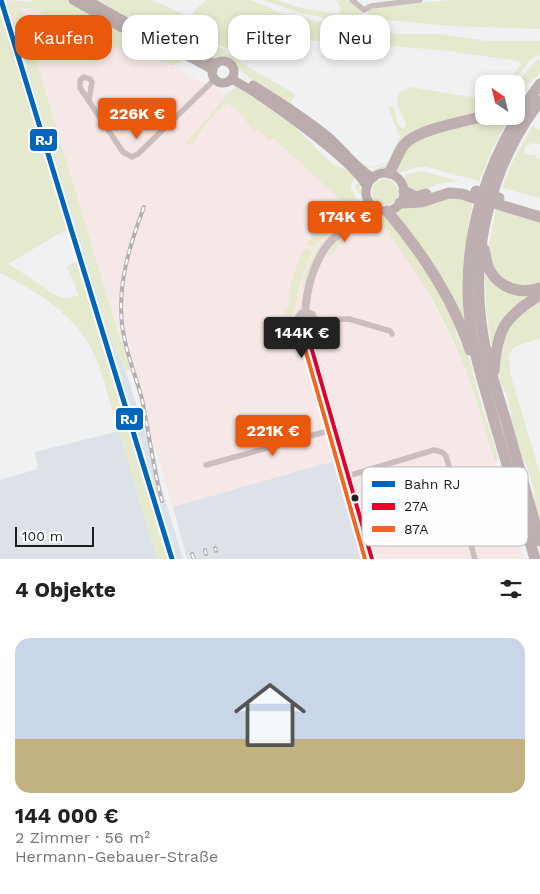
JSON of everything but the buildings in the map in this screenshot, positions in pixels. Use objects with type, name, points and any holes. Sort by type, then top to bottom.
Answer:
[{"type":"highway","points":[[525,95],[540,84]]},
{"type":"highway","points":[[508,467],[478,364],[471,328],[468,298],[470,257],[476,216],[487,178],[503,142],[520,112],[540,84]]},
{"type":"highway","points":[[519,467],[484,341],[479,283],[482,243],[490,206],[504,162],[540,101]]},
{"type":"highway","points":[[389,174],[402,148],[413,137],[424,132],[475,118]]},
{"type":"highway","points":[[404,191],[416,197],[449,187],[464,188],[475,194],[540,217]]},
{"type":"highway","points":[[400,203],[422,202],[449,194],[475,194]]},
{"type":"highway","points":[[498,201],[540,210]]},
{"type":"highway","points":[[382,210],[414,245],[438,283],[459,324],[471,356],[478,364]]},
{"type":"highway","points":[[482,243],[490,270],[505,286],[518,291],[540,288]]},
{"type":"highway","points":[[494,380],[497,342],[503,328],[520,308],[540,296]]},
{"type":"highway","points":[[528,499],[540,541]]},
{"type":"highway","points":[[528,535],[535,559]]},
{"type":"main road","points":[[73,0],[122,28],[214,67]]},
{"type":"main road","points":[[87,0],[214,67]]},
{"type":"main road","points":[[214,67],[222,61],[228,62],[233,67],[232,76]]},
{"type":"main road","points":[[214,67],[216,79],[222,82],[232,76]]},
{"type":"main road","points":[[232,76],[269,94],[318,129],[345,152],[365,173],[373,178]]},
{"type":"main road","points":[[232,76],[310,133],[349,166],[361,177],[367,187],[368,200],[382,210],[392,210],[400,203],[404,191],[399,179],[389,174],[378,174],[367,187]]},
{"type":"street","points":[[352,0],[364,10],[372,6],[420,0]]},
{"type":"street","points":[[89,100],[123,152],[132,157],[138,154],[216,79]]},
{"type":"street","points":[[305,312],[312,315],[314,320],[312,326],[306,328],[301,326],[298,321],[305,312],[308,286],[320,256],[329,244],[356,218],[367,205],[368,200]]},
{"type":"street","points":[[356,218],[370,211],[382,210]]},
{"type":"street","points":[[314,320],[349,319],[390,331],[392,334]]},
{"type":"street","points":[[306,328],[362,524]]},
{"type":"street","points":[[206,465],[335,429]]},
{"type":"street","points":[[378,467],[434,450],[442,452],[446,456],[449,467]]},
{"type":"street","points":[[348,476],[362,472]]},
{"type":"street","points":[[368,546],[372,559]]},
{"type":"street","points":[[471,546],[475,559]]},
{"type":"shaded area","points":[[0,0],[7,0],[15,26],[15,56],[0,7]]},
{"type":"shaded area","points":[[21,7],[31,7],[44,15],[23,15]]},
{"type":"shaded area","points":[[112,46],[122,49],[122,60],[155,60],[212,85],[224,94],[228,90],[379,222],[397,244],[424,286],[462,361],[497,467],[362,467],[362,546],[519,546],[523,559],[362,559],[334,461],[173,507],[36,60],[112,60]]},
{"type":"shaded area","points":[[16,60],[26,60],[114,347],[126,372],[146,436],[151,435],[161,486],[183,559],[167,559],[161,529]]},
{"type":"shaded area","points":[[119,431],[157,559],[0,559],[0,480],[38,469],[35,452]]},
{"type":"shaded area","points":[[334,461],[362,559],[187,559],[173,507]]},
{"type":"green space","points":[[7,0],[32,2],[33,0],[67,0],[90,15],[45,15],[21,7],[23,15],[15,15],[15,26]]},
{"type":"green space","points":[[94,0],[153,0],[184,15],[122,15]]},
{"type":"green space","points":[[207,0],[250,0],[289,15],[228,15],[228,48],[218,45],[218,15],[193,15],[197,8]]},
{"type":"green space","points":[[263,0],[277,0],[297,7],[336,14],[339,13],[341,8],[336,0],[349,0],[361,11],[362,15],[320,15],[320,17],[304,14]]},
{"type":"green space","points":[[449,0],[540,0],[540,29],[451,26],[390,20],[390,15],[368,15],[368,11],[373,8]]},
{"type":"green space","points":[[0,7],[69,230],[60,233],[8,264],[53,294],[64,298],[79,296],[67,266],[78,261],[161,529],[167,559],[157,559],[100,368],[93,351],[84,336],[60,311],[32,290],[0,273]]},
{"type":"green space","points":[[310,20],[320,22],[320,41],[310,41]]},
{"type":"green space","points":[[112,27],[122,32],[122,50],[112,47]]},
{"type":"green space","points":[[390,33],[440,34],[487,41],[540,41],[540,55],[531,59],[518,75],[513,75],[522,64],[518,61],[442,50],[390,46]]},
{"type":"green space","points":[[218,47],[226,50],[225,54],[228,55],[228,60],[218,59]]},
{"type":"green space","points":[[540,58],[540,73],[525,86],[524,75]]},
{"type":"green space","points":[[26,60],[36,60],[131,369],[126,372],[114,347]]},
{"type":"green space","points":[[157,60],[181,60],[173,66]]},
{"type":"green space","points":[[230,60],[238,60],[295,94],[291,102],[297,109],[341,143],[363,164],[374,167],[365,170],[343,146],[289,104],[237,69]]},
{"type":"green space","points":[[235,86],[290,122],[330,162],[357,177],[351,188],[356,196],[357,204],[329,230],[314,248],[307,244],[322,225],[340,209],[336,204],[340,199],[273,138],[269,141],[258,129],[254,132],[241,114],[229,103],[208,122],[192,145],[186,143]]},
{"type":"green space","points":[[410,87],[475,98],[475,113],[424,127],[387,168],[369,172],[386,165],[400,137],[388,107],[392,106],[400,127],[403,129],[406,126],[397,102],[399,93]]},
{"type":"green space","points":[[475,121],[475,125],[504,125],[479,181],[427,167],[417,167],[399,173],[396,172],[403,151],[411,141]]},
{"type":"green space","points":[[533,125],[540,132],[540,144],[532,143],[525,145],[524,154],[536,155],[536,158],[539,159],[540,156],[540,198],[502,188],[512,163]]},
{"type":"green space","points":[[422,171],[458,181],[436,184],[435,186],[415,192],[406,186],[404,179],[407,174]]},
{"type":"green space","points":[[385,179],[394,183],[398,192],[394,201],[385,205],[376,201],[372,192],[376,183]]},
{"type":"green space","points":[[360,181],[361,186],[358,188],[359,190],[363,187],[362,205],[332,235],[311,266],[302,293],[308,266],[319,248],[331,233],[361,205],[362,197],[355,187]]},
{"type":"green space","points":[[454,198],[473,202],[464,265],[465,328],[393,213],[400,208]]},
{"type":"green space","points":[[496,208],[540,221],[540,283],[528,287],[511,285],[494,270],[489,245]]},
{"type":"green space","points":[[377,213],[384,214],[423,265],[456,326],[455,331],[469,358],[499,460],[495,461],[466,372],[435,305],[414,270],[379,222],[364,222],[342,241],[329,258],[326,256],[354,223],[361,218]]},
{"type":"green space","points":[[305,248],[312,251],[300,282],[295,309],[290,317],[286,317],[283,309],[288,309],[293,277]]},
{"type":"green space","points":[[485,267],[492,278],[536,292],[493,344],[491,344],[486,307]]},
{"type":"green space","points":[[540,300],[540,338],[514,347],[508,356],[511,376],[540,474],[540,519],[528,467],[522,458],[506,393],[501,385],[498,367],[500,345],[517,316]]},
{"type":"railway","points":[[144,207],[124,272],[121,307],[122,324],[142,399],[162,501]]},
{"type":"railway","points":[[162,523],[169,559]]},
{"type":"railway","points":[[205,550],[206,554]]},
{"type":"railway","points":[[192,554],[194,559]]},
{"type":"rail line","name":"RJ","points":[[1,0],[172,559]]},
{"type":"transit line","name":"27A","points":[[310,343],[362,524]]},
{"type":"transit line","name":"87A","points":[[304,345],[365,559]]},
{"type":"transit line","name":"27A","points":[[368,546],[372,559]]}]
